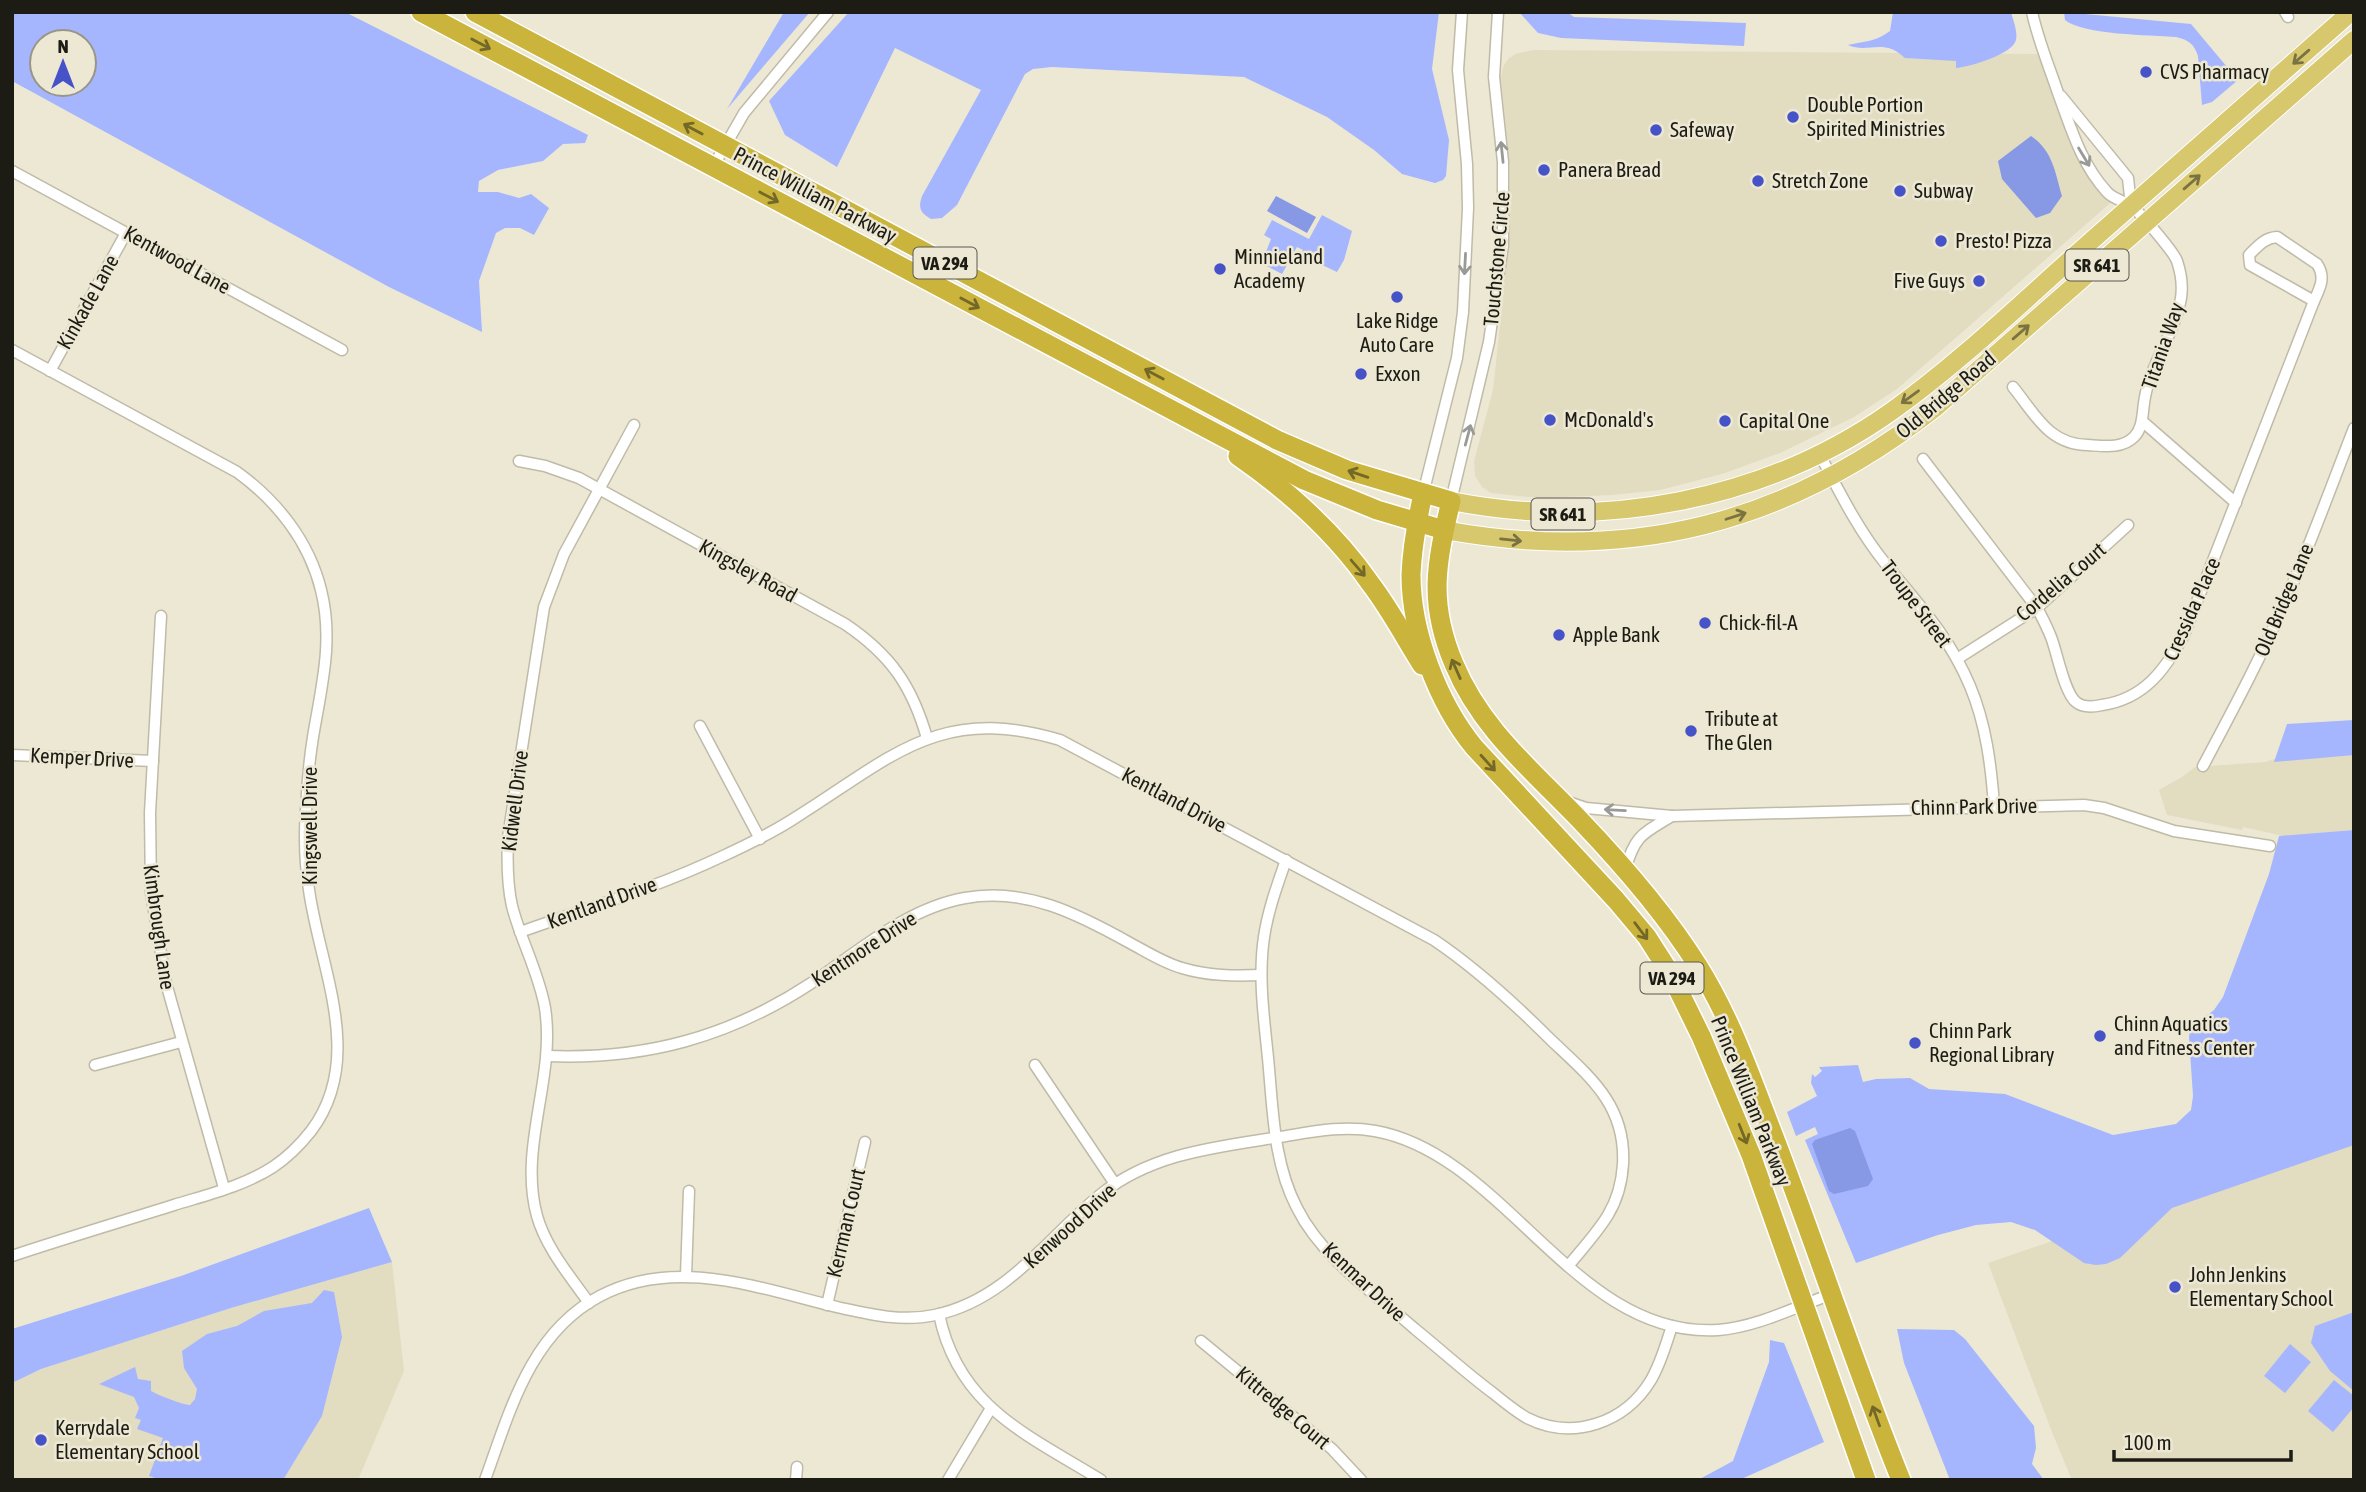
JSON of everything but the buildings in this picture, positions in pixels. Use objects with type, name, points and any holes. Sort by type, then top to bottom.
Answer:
[{"type":"highway","name":"Prince William Parkway","points":[[421,12],[1314,485],[1377,510],[1444,530]]},
{"type":"highway","name":"Prince William Parkway","points":[[475,12],[1277,440],[1347,470],[1451,501],[1436,570],[1436,593],[1442,630],[1454,666],[1474,703],[1498,737],[1625,870],[1681,940],[1700,970],[1727,1020],[1788,1171],[1900,1480]]},
{"type":"highway","name":"VA 294","points":[[1177,413],[1246,462],[1287,495],[1326,532],[1368,580],[1387,607],[1447,708]]},
{"type":"highway","name":"Prince William Parkway","points":[[1423,494],[1411,574],[1414,602],[1427,657],[1447,708],[1474,747],[1616,900],[1647,937],[1670,973],[1701,1036],[1751,1155],[1866,1480]]},
{"type":"main road","name":"Old Bridge Road","points":[[1451,501],[1555,514],[1636,509],[1684,501],[1727,489],[1765,477],[1819,453],[1890,412],[1922,388],[2351,12]]},
{"type":"main road","name":"Old Bridge Road","points":[[1444,530],[1499,539],[1550,542],[1615,541],[1655,536],[1726,520],[1764,507],[1832,477],[1882,447],[1935,408],[2354,40]]},
{"type":"street","points":[[713,167],[744,113],[828,12]]},
{"type":"street","name":"Touchstone Circle","points":[[1423,494],[1457,358],[1463,312],[1468,208],[1467,163],[1458,70],[1462,12]]},
{"type":"street","name":"Touchstone Circle","points":[[1451,501],[1489,342],[1503,245],[1503,174],[1494,77],[1498,12]]},
{"type":"street","points":[[2032,12],[2043,54],[2073,138],[2110,195],[2131,205]]},
{"type":"street","points":[[2059,94],[2128,178],[2131,205]]},
{"type":"street","name":"Kentwood Lane","points":[[12,171],[342,350]]},
{"type":"street","name":"Titania Way","points":[[2131,205],[2174,254],[2182,286],[2174,320],[2147,387],[2142,421]]},
{"type":"street","name":"Kinkade Lane","points":[[50,371],[127,233]]},
{"type":"street","name":"Cressida Place","points":[[1923,459],[2037,608],[2050,634],[2069,693],[2075,702],[2086,706],[2104,705],[2138,693],[2160,674],[2184,635],[2321,284],[2321,270],[2317,264],[2283,239],[2270,238],[2263,241],[2249,255],[2250,265],[2314,301]]},
{"type":"street","name":"Kingswell Drive","points":[[12,350],[237,472],[275,505],[295,530],[313,565],[321,589],[327,636],[326,663],[308,775],[306,860],[312,911],[338,1029],[335,1074],[323,1110],[302,1143],[272,1168],[223,1188],[12,1256]]},
{"type":"street","points":[[2013,387],[2052,435],[2072,445],[2118,446],[2137,434],[2142,421],[2236,503]]},
{"type":"street","name":"Kidwell Drive","points":[[590,1303],[547,1240],[534,1204],[532,1157],[547,1056],[545,1008],[509,889],[508,837],[541,618],[552,580],[634,425]]},
{"type":"street","name":"Old Bridge Lane","points":[[2203,766],[2247,684],[2278,617],[2354,428]]},
{"type":"street","name":"Troupe Street","points":[[1819,453],[1868,540],[1926,611],[1957,659],[1978,707],[1986,739],[1994,806]]},
{"type":"street","name":"Kingsley Road","points":[[519,461],[570,474],[845,624],[881,652],[904,681],[927,738]]},
{"type":"street","name":"Cordelia Court","points":[[1957,659],[2037,608],[2128,525]]},
{"type":"street","name":"Kimbrough Lane","points":[[161,616],[149,853],[151,893],[166,983],[223,1188]]},
{"type":"street","points":[[700,726],[760,839]]},
{"type":"street","name":"Kentland Drive","points":[[520,932],[638,891],[760,839],[886,757],[927,738],[990,728],[1037,733],[1060,740],[1404,923],[1456,954],[1516,1006],[1602,1090],[1611,1105],[1622,1136],[1624,1155],[1621,1179],[1608,1215],[1569,1265]]},
{"type":"street","name":"Kemper Drive","points":[[12,755],[153,761]]},
{"type":"street","name":"Chinn Park Drive","points":[[1559,799],[1586,808],[1672,816],[2084,805],[2104,808],[2174,831],[2270,846]]},
{"type":"street","points":[[1625,870],[1636,840],[1672,816]]},
{"type":"street","name":"Kenmar Drive","points":[[1286,860],[1269,910],[1261,975],[1275,1138],[1287,1186],[1297,1208],[1327,1249],[1342,1266],[1473,1378],[1528,1418],[1552,1426],[1567,1428],[1599,1423],[1628,1409],[1651,1379],[1672,1326]]},
{"type":"street","name":"Kentmore Drive","points":[[547,1056],[580,1057],[646,1052],[710,1034],[779,1002],[905,921],[934,907],[966,898],[992,895],[1036,900],[1085,918],[1162,961],[1183,968],[1213,974],[1261,975]]},
{"type":"street","points":[[95,1065],[181,1042]]},
{"type":"street","points":[[1035,1065],[1115,1184]]},
{"type":"street","name":"Kenwood Drive","points":[[485,1480],[518,1388],[527,1371],[557,1330],[601,1295],[641,1281],[686,1276],[750,1285],[885,1318],[939,1314],[980,1299],[1000,1287],[1084,1209],[1135,1172],[1178,1155],[1334,1129],[1351,1128],[1393,1135],[1413,1142],[1456,1168],[1614,1301],[1638,1314],[1672,1326],[1718,1330],[1741,1326],[1832,1294]]},
{"type":"street","name":"Kerrman Court","points":[[827,1305],[865,1142]]},
{"type":"street","points":[[686,1276],[689,1191]]},
{"type":"street","points":[[939,1314],[950,1353],[959,1371],[990,1408],[1032,1438],[1101,1480]]},
{"type":"street","name":"Kittredge Court","points":[[1201,1341],[1332,1449],[1361,1480]]},
{"type":"street","points":[[948,1480],[990,1408]]},
{"type":"street","points":[[796,1480],[797,1467]]},
{"type":"shaded area","points":[[12,12],[345,12],[588,135],[585,143],[563,144],[543,161],[498,170],[479,181],[478,192],[498,192],[519,198],[531,194],[549,208],[534,235],[520,228],[505,228],[496,233],[479,281],[482,332],[389,287],[43,98],[98,98],[98,28],[28,28],[28,90],[12,81]]},
{"type":"shaded area","points":[[784,12],[810,12],[727,109]]},
{"type":"shaded area","points":[[849,12],[1439,12],[1432,69],[1449,140],[1446,176],[1435,183],[1402,174],[1374,150],[1327,117],[1244,77],[1052,67],[1033,69],[1025,74],[957,205],[942,218],[931,219],[921,210],[922,196],[981,90],[895,48],[837,167],[785,135],[769,101]]},
{"type":"shaded area","points":[[1519,12],[1567,12],[1574,17],[1746,23],[1744,46],[1561,38],[1538,33]]},
{"type":"shaded area","points":[[1893,12],[2011,12],[2016,40],[1999,55],[1956,68],[1956,61],[1905,58],[1890,48],[1848,45],[1885,35],[1890,31]]},
{"type":"shaded area","points":[[2064,12],[2191,24],[2238,80],[2212,102],[2202,105],[2198,56],[2188,41],[2176,37],[2087,29],[2065,20]]},
{"type":"shaded area","points":[[1533,50],[2043,54],[2068,125],[2115,199],[1897,389],[1854,417],[1780,453],[1722,474],[1660,490],[1539,498],[1491,493],[1482,487],[1475,476],[1474,461],[1493,390],[1509,242],[1510,169],[1501,78],[1508,59],[1515,54]]},
{"type":"shaded area","points":[[2031,136],[2049,155],[2062,196],[2050,213],[2036,218],[2002,179],[1998,161]]},
{"type":"shaded area","points":[[1276,196],[1316,217],[1307,233],[1267,211]]},
{"type":"shaded area","points":[[1322,215],[1352,231],[1344,260],[1337,272],[1301,255],[1303,250],[1297,247],[1282,274],[1255,260],[1258,254],[1264,257],[1271,239],[1264,235],[1272,220],[1309,239]]},
{"type":"shaded area","points":[[2354,720],[2354,755],[2274,762],[2287,724]]},
{"type":"shaded area","points":[[2354,745],[2354,830],[2308,834],[2302,840],[2167,815],[2159,790],[2195,767],[2265,762],[2309,749]]},
{"type":"shaded area","points":[[2354,830],[2354,1145],[2172,1208],[2120,1258],[2106,1264],[2084,1263],[2035,1230],[2011,1222],[1976,1225],[1938,1235],[1856,1263],[1805,1140],[1818,1134],[1815,1127],[1796,1136],[1787,1112],[1817,1096],[1811,1083],[1812,1074],[1815,1077],[1822,1071],[1819,1067],[1858,1065],[1863,1082],[1910,1078],[1929,1089],[2005,1094],[2113,1135],[2176,1124],[2191,1110],[2193,1096],[2190,1029],[2214,1010],[2223,997],[2269,874],[2279,836]]},
{"type":"shaded area","points":[[1850,1128],[1855,1131],[1873,1179],[1868,1186],[1834,1194],[1829,1191],[1812,1144],[1815,1140]]},
{"type":"shaded area","name":"John Jenkins Elementary School","points":[[2354,1138],[2354,1312],[2321,1324],[2354,1348],[2354,1480],[2072,1480],[1988,1263]]},
{"type":"shaded area","points":[[369,1208],[392,1262],[231,1308],[41,1369],[12,1383],[12,1329],[181,1276]]},
{"type":"shaded area","points":[[392,1262],[404,1371],[358,1480],[12,1480],[12,1383],[41,1369],[231,1308]]},
{"type":"shaded area","points":[[324,1290],[334,1292],[342,1337],[322,1416],[283,1480],[161,1480],[149,1476],[163,1438],[137,1429],[141,1420],[135,1418],[139,1408],[134,1397],[99,1384],[135,1367],[138,1379],[151,1381],[151,1391],[190,1405],[195,1399],[197,1389],[184,1368],[182,1351],[207,1334],[237,1326],[264,1311],[312,1303]]},
{"type":"shaded area","points":[[2354,1312],[2354,1391],[2330,1371],[2311,1343],[2315,1326]]},
{"type":"shaded area","points":[[1897,1329],[1954,1330],[1965,1339],[2034,1426],[2036,1448],[2032,1464],[2044,1480],[1950,1480],[1904,1363]]},
{"type":"shaded area","points":[[1770,1340],[1784,1343],[1824,1442],[1739,1480],[1698,1480],[1733,1461],[1769,1362]]},
{"type":"shaded area","points":[[2290,1344],[2311,1362],[2285,1393],[2264,1376]]},
{"type":"shaded area","points":[[2334,1380],[2354,1396],[2354,1407],[2333,1432],[2308,1411]]},
{"type":"place","name":"CVS Pharmacy","points":[[2146,72]]},
{"type":"place","name":"Double Portion Spirited Ministries","points":[[1793,117]]},
{"type":"place","name":"Safeway","points":[[1656,130]]},
{"type":"place","name":"Panera Bread","points":[[1544,170]]},
{"type":"place","name":"Stretch Zone","points":[[1758,181]]},
{"type":"place","name":"Subway","points":[[1900,191]]},
{"type":"place","name":"Presto! Pizza","points":[[1941,241]]},
{"type":"place","name":"Minnieland Academy","points":[[1220,269]]},
{"type":"place","name":"Five Guys","points":[[1979,281]]},
{"type":"place","name":"Lake Ridge Auto Care","points":[[1397,297]]},
{"type":"place","name":"Exxon","points":[[1361,374]]},
{"type":"place","name":"McDonald's","points":[[1550,420]]},
{"type":"place","name":"Capital One","points":[[1725,421]]},
{"type":"place","name":"Chick-fil-A","points":[[1705,623]]},
{"type":"place","name":"Apple Bank","points":[[1559,635]]},
{"type":"place","name":"Tribute at The Glen","points":[[1691,731]]},
{"type":"place","name":"Chinn Aquatics and Fitness Center","points":[[2100,1036]]},
{"type":"place","name":"Chinn Park Regional Library","points":[[1915,1043]]},
{"type":"place","name":"John Jenkins Elementary School","points":[[2175,1287]]},
{"type":"place","name":"Kerrydale Elementary School","points":[[41,1440]]}]
